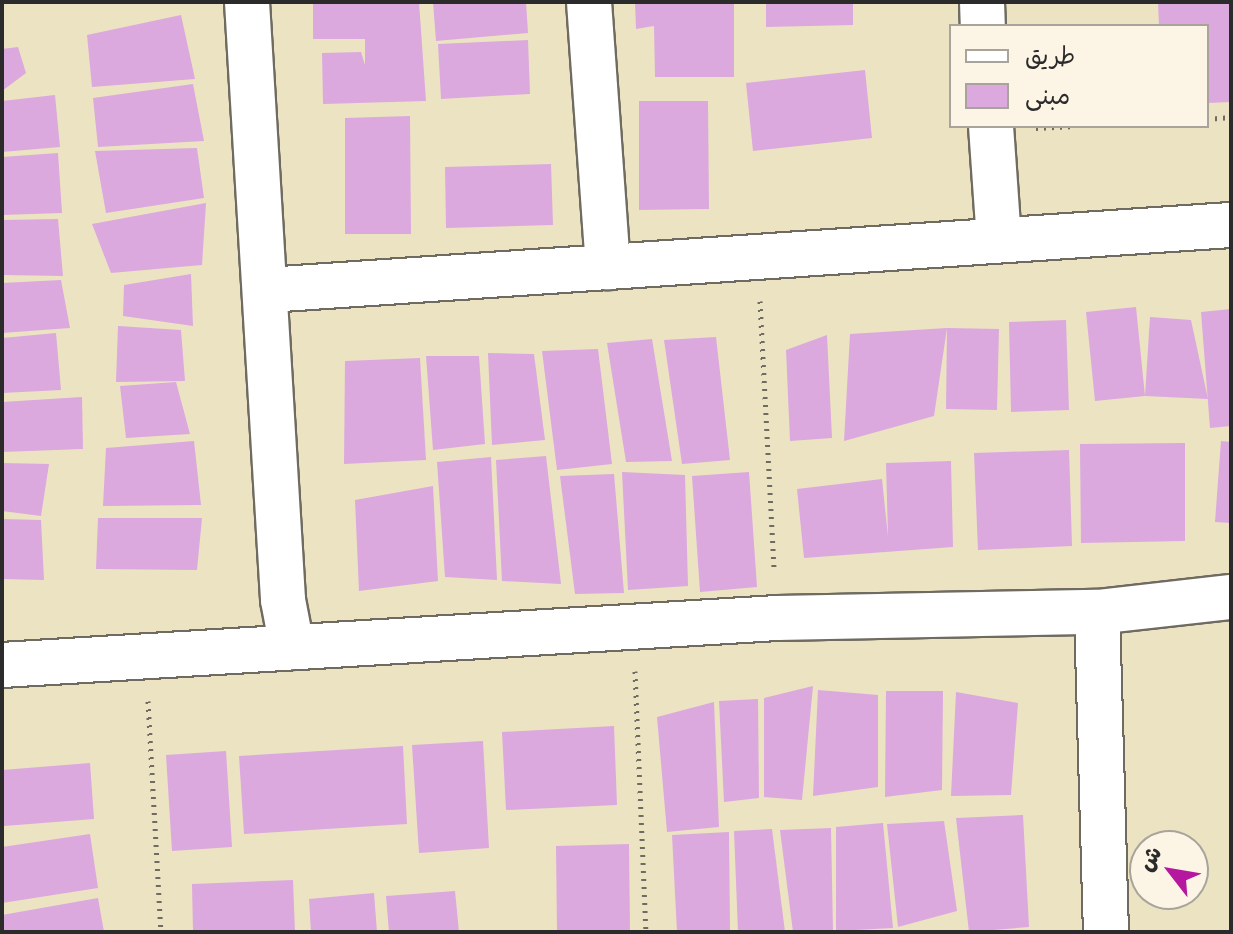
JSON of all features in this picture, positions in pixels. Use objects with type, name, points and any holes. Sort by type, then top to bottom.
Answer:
[{"type":"street","points":[[247,2],[267,290],[283,600],[292,647]]},
{"type":"street","points":[[589,2],[608,267]]},
{"type":"street","points":[[982,2],[983,24]]},
{"type":"street","points":[[991,128],[999,240]]},
{"type":"street","points":[[267,290],[1231,225]]},
{"type":"street","points":[[2,665],[777,618],[1097,612],[1231,597]]},
{"type":"street","points":[[1097,612],[1106,932]]},
{"type":"path","points":[[1209,119],[1231,117]]},
{"type":"path","points":[[758,257],[777,618]]},
{"type":"path","points":[[634,626],[646,932]]},
{"type":"path","points":[[145,656],[161,932]]},
{"type":"building","points":[[313,2],[419,2],[426,101],[323,104],[322,53],[361,52],[365,65],[365,39],[313,39]]},
{"type":"building","points":[[433,2],[526,2],[528,33],[436,41]]},
{"type":"building","points":[[635,2],[734,2],[734,77],[655,77],[654,26],[636,29]]},
{"type":"building","points":[[766,2],[853,2],[853,25],[766,27]]},
{"type":"building","points":[[1158,2],[1231,2],[1231,102],[1209,103],[1209,24],[1159,24]]},
{"type":"building","points":[[181,15],[195,79],[92,87],[87,35]]},
{"type":"building","points":[[528,40],[530,94],[441,99],[438,44]]},
{"type":"building","points":[[18,47],[26,73],[2,91],[2,49]]},
{"type":"building","points":[[865,70],[872,138],[753,151],[746,83]]},
{"type":"building","points":[[193,84],[204,141],[98,147],[93,98]]},
{"type":"building","points":[[55,95],[60,147],[2,152],[2,101]]},
{"type":"building","points":[[639,101],[708,101],[709,209],[639,210]]},
{"type":"building","points":[[410,116],[411,234],[345,234],[345,118]]},
{"type":"building","points":[[197,148],[204,198],[106,213],[95,151]]},
{"type":"building","points":[[58,153],[62,213],[2,215],[2,157]]},
{"type":"building","points":[[551,164],[553,225],[446,228],[445,167]]},
{"type":"building","points":[[206,203],[202,265],[111,273],[92,224]]},
{"type":"building","points":[[58,219],[63,276],[2,275],[2,220]]},
{"type":"building","points":[[191,274],[193,326],[123,316],[124,285]]},
{"type":"building","points":[[61,280],[70,328],[2,333],[2,283]]},
{"type":"building","points":[[1136,307],[1145,396],[1095,401],[1086,312]]},
{"type":"building","points":[[1231,309],[1231,426],[1210,428],[1201,312]]},
{"type":"building","points":[[1150,317],[1191,320],[1208,399],[1145,396]]},
{"type":"building","points":[[1066,320],[1069,410],[1011,412],[1009,322]]},
{"type":"building","points":[[118,326],[181,330],[185,381],[116,382]]},
{"type":"building","points":[[947,328],[999,329],[997,410],[946,409]]},
{"type":"building","points":[[947,328],[934,416],[844,441],[850,334]]},
{"type":"building","points":[[56,333],[61,390],[2,393],[2,338]]},
{"type":"building","points":[[827,335],[832,438],[790,441],[786,350]]},
{"type":"building","points":[[716,337],[730,460],[682,464],[664,340]]},
{"type":"building","points":[[652,339],[672,461],[626,462],[607,343]]},
{"type":"building","points":[[598,349],[612,464],[557,470],[542,351]]},
{"type":"building","points":[[488,353],[534,354],[545,440],[492,445]]},
{"type":"building","points":[[426,356],[479,356],[485,444],[433,450]]},
{"type":"building","points":[[420,358],[426,460],[344,464],[345,361]]},
{"type":"building","points":[[176,382],[190,434],[126,438],[120,386]]},
{"type":"building","points":[[82,397],[83,449],[2,452],[2,402]]},
{"type":"building","points":[[194,441],[201,505],[103,506],[106,448]]},
{"type":"building","points":[[1221,441],[1231,442],[1231,523],[1215,522]]},
{"type":"building","points":[[1185,443],[1185,541],[1081,543],[1080,444]]},
{"type":"building","points":[[1069,450],[1072,546],[978,550],[974,453]]},
{"type":"building","points":[[546,456],[561,584],[502,581],[496,460]]},
{"type":"building","points":[[491,457],[497,580],[445,577],[437,462]]},
{"type":"building","points":[[951,461],[953,547],[804,558],[797,489],[882,479],[888,537],[886,463]]},
{"type":"building","points":[[2,463],[49,464],[41,516],[2,511]]},
{"type":"building","points":[[622,472],[685,475],[688,586],[628,590]]},
{"type":"building","points":[[749,472],[757,587],[700,592],[692,476]]},
{"type":"building","points":[[614,474],[624,593],[575,594],[560,476]]},
{"type":"building","points":[[433,486],[438,581],[359,591],[355,500]]},
{"type":"building","points":[[98,518],[202,518],[197,570],[96,569]]},
{"type":"building","points":[[2,519],[41,520],[44,580],[2,579]]},
{"type":"building","points":[[813,686],[802,800],[764,797],[764,698]]},
{"type":"building","points":[[818,690],[878,695],[878,787],[813,796]]},
{"type":"building","points":[[886,691],[943,691],[942,790],[885,797]]},
{"type":"building","points":[[956,692],[1018,703],[1011,795],[951,796]]},
{"type":"building","points":[[758,699],[759,798],[724,802],[719,701]]},
{"type":"building","points":[[714,702],[719,827],[667,832],[657,717]]},
{"type":"building","points":[[614,726],[617,805],[506,810],[502,732]]},
{"type":"building","points":[[483,741],[489,848],[419,853],[412,745]]},
{"type":"building","points":[[403,746],[407,824],[244,834],[239,756]]},
{"type":"building","points":[[226,751],[232,847],[172,851],[166,755]]},
{"type":"building","points":[[90,763],[94,819],[4,826],[2,770]]},
{"type":"building","points":[[1023,815],[1029,927],[969,932],[956,818]]},
{"type":"building","points":[[944,821],[957,911],[898,927],[887,824]]},
{"type":"building","points":[[883,823],[893,928],[836,931],[836,827]]},
{"type":"building","points":[[831,828],[833,932],[793,932],[780,830]]},
{"type":"building","points":[[772,829],[785,932],[738,932],[734,831]]},
{"type":"building","points":[[729,832],[730,932],[677,932],[672,835]]},
{"type":"building","points":[[90,834],[98,888],[2,903],[2,847]]},
{"type":"building","points":[[629,844],[630,932],[557,932],[556,846]]},
{"type":"building","points":[[293,880],[295,932],[193,932],[192,884]]},
{"type":"building","points":[[455,891],[459,932],[389,932],[386,896]]},
{"type":"building","points":[[374,893],[377,932],[311,932],[309,899]]},
{"type":"building","points":[[98,898],[104,932],[2,932],[2,915]]}]
